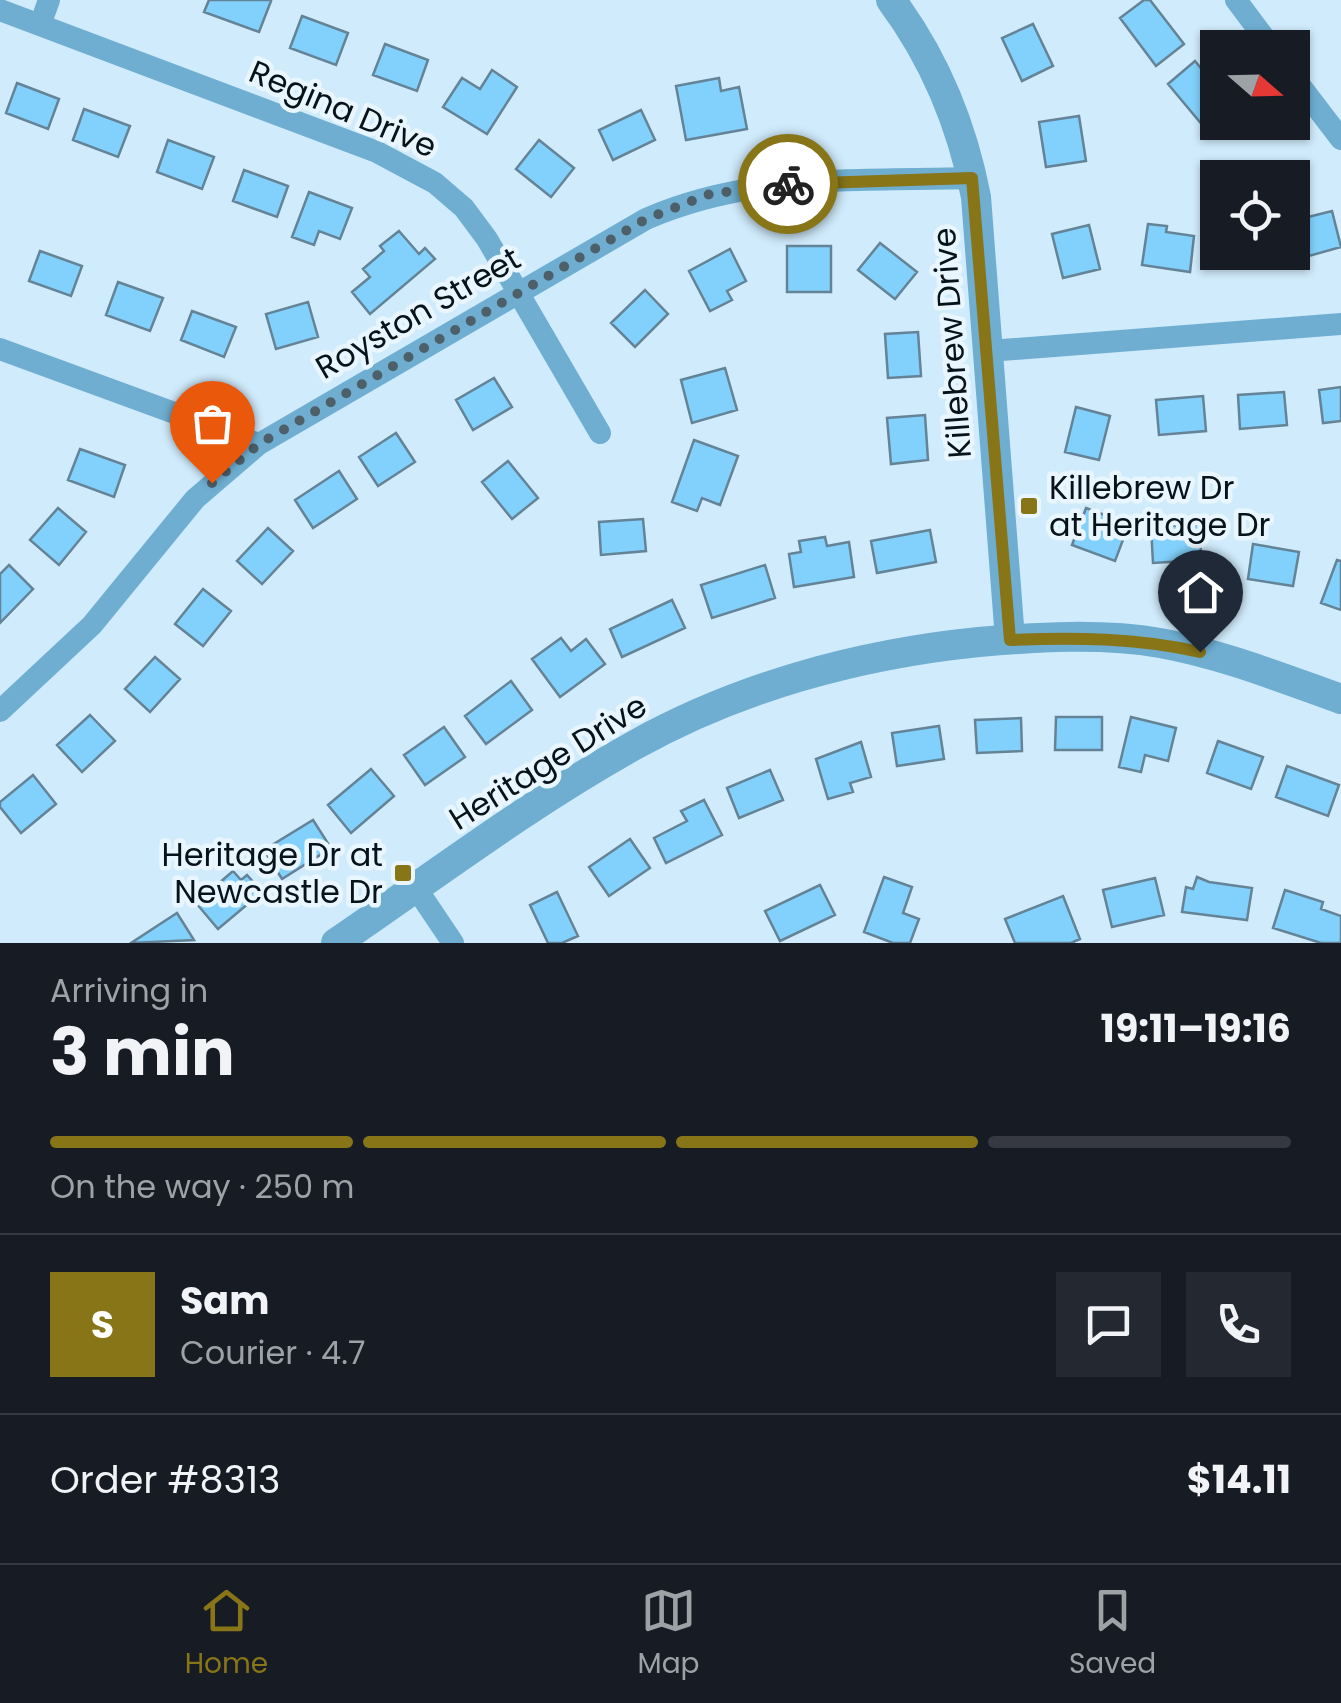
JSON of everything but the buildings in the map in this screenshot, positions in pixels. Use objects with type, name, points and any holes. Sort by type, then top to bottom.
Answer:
[{"type":"street","points":[[40,25],[49,0]]},
{"type":"street","name":"Killebrew Drive","points":[[891,0],[923,47],[944,90],[972,178],[1010,640]]},
{"type":"street","points":[[1236,0],[1258,30]]},
{"type":"street","name":"Regina Drive","points":[[0,10],[412,168],[436,183],[464,208],[487,240],[600,433]]},
{"type":"street","points":[[1310,99],[1341,139]]},
{"type":"street","name":"Royston Street","points":[[0,711],[92,625],[195,499],[259,444],[646,219],[710,194],[748,187],[972,178]]},
{"type":"street","points":[[989,352],[1341,324]]},
{"type":"street","points":[[0,349],[259,444]]},
{"type":"street","name":"Heritage Drive","points":[[336,943],[635,744],[736,698],[870,658],[1010,640],[1157,642],[1238,663],[1341,699]]},
{"type":"street","points":[[416,888],[453,943]]},
{"type":"way so far","points":[[212,483],[259,444],[646,219],[710,194],[788,184]]},
{"type":"place","name":"Killebrew Dr at Heritage Dr","points":[[1029,506]]},
{"type":"place","name":"Heritage Dr at Newcastle Dr","points":[[403,873]]},
{"type":"route","points":[[788,184],[972,178],[1010,640],[1157,642],[1200,652]]}]
